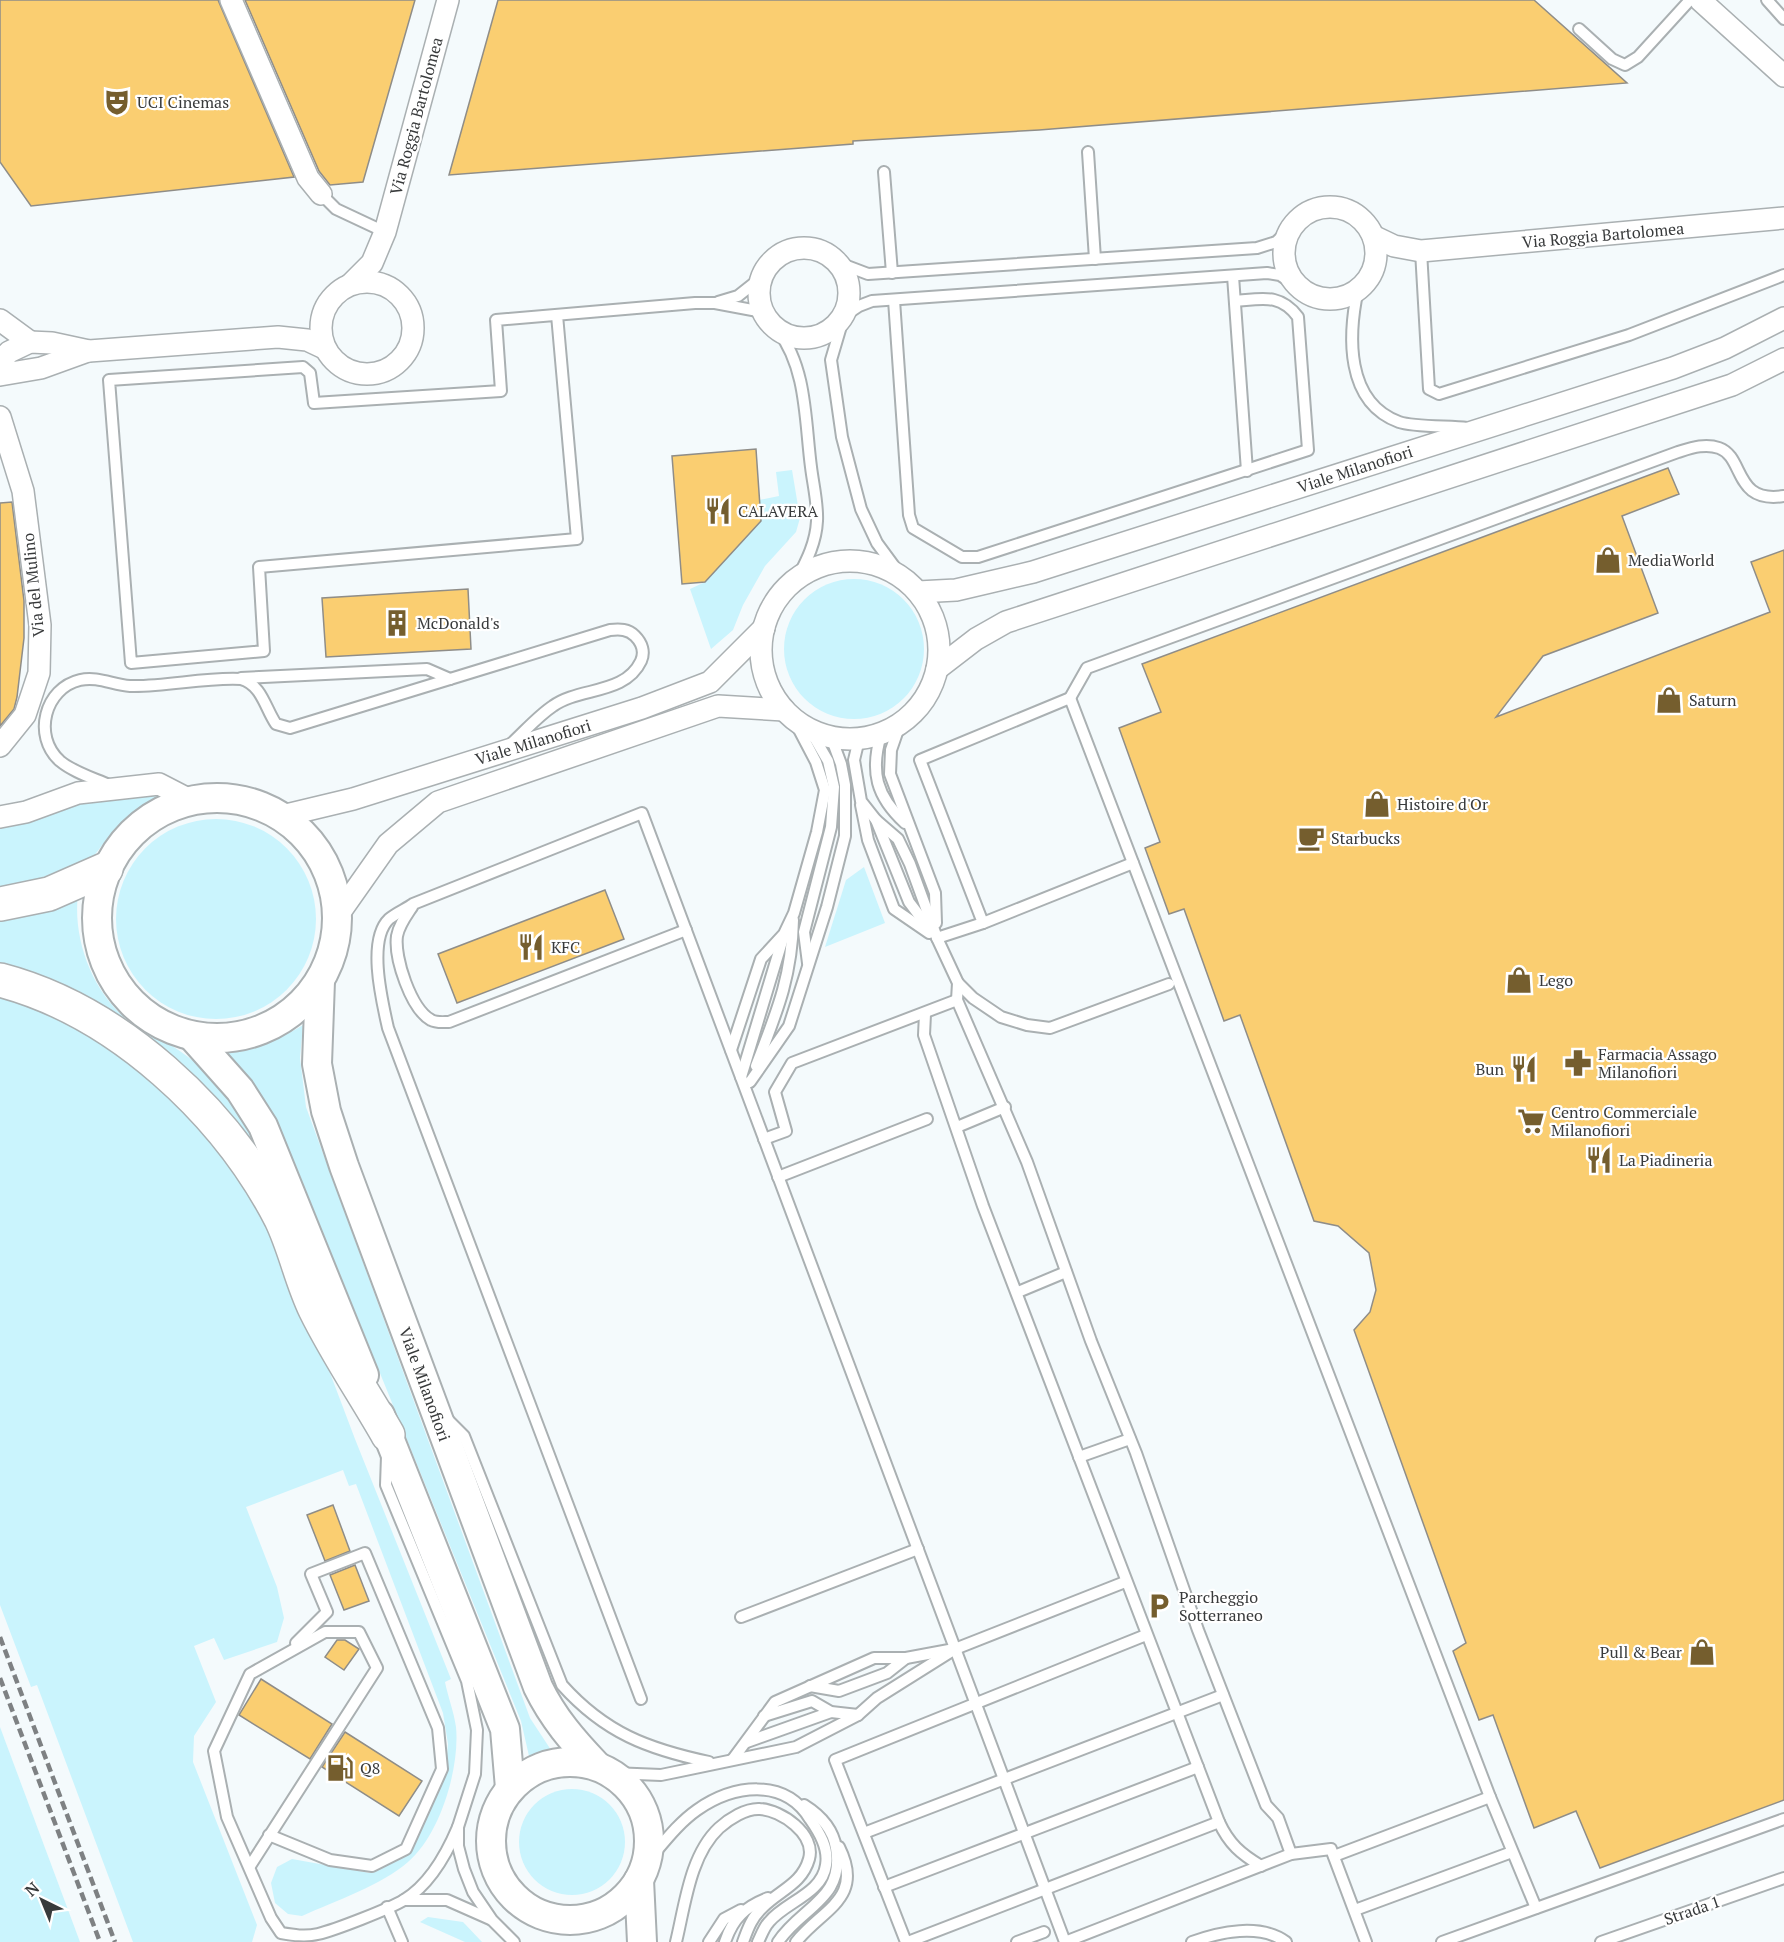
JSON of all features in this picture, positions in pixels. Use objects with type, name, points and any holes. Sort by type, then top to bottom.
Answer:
[{"type":"highway","points":[[0,903],[49,894],[106,869]]},
{"type":"highway","points":[[0,980],[26,987],[76,1009],[118,1037],[166,1073],[235,1144],[282,1221],[314,1308],[388,1435]]},
{"type":"main road","name":"Viale Milanofiori","points":[[236,798],[261,805],[282,816],[304,834],[322,859],[333,887],[338,915],[337,936],[331,958],[320,981],[284,1018],[264,1029],[226,1038],[192,1036],[157,1023],[130,1003],[111,978],[101,955],[96,929],[97,906],[106,869],[124,840],[154,814],[190,800],[236,798]]},
{"type":"main road","name":"Viale Milanofiori","points":[[320,981],[316,1064],[326,1111],[538,1687],[555,1718],[604,1769]]},
{"type":"main road","name":"Viale Milanofiori","points":[[192,1036],[240,1090],[263,1126],[505,1729],[510,1788]]},
{"type":"main road","points":[[563,1942],[510,1893],[495,1869],[490,1840],[496,1813],[510,1788],[535,1769],[565,1761],[604,1769],[632,1790],[645,1812],[650,1838],[643,1871],[642,1942]]},
{"type":"main road","points":[[532,1911],[563,1919],[579,1920],[603,1913],[624,1899],[643,1871]]},
{"type":"street","points":[[231,0],[308,178],[321,194]]},
{"type":"street","name":"Via Roggia Bartolomea","points":[[351,284],[372,263],[385,232],[448,0]]},
{"type":"street","points":[[1700,0],[1784,76]]},
{"type":"street","points":[[1323,208],[1338,208],[1353,213],[1365,223],[1373,236],[1376,250],[1363,284],[1334,299],[1308,293],[1297,285],[1285,261],[1286,241],[1296,223],[1308,213],[1323,208]]},
{"type":"street","name":"Via Roggia Bartolomea","points":[[1363,284],[1396,260],[1421,251],[1784,218]]},
{"type":"street","name":"Via Roggia Bartolomea","points":[[385,232],[387,264],[402,297]]},
{"type":"street","name":"Via Roggia Bartolomea","points":[[1373,236],[1394,246],[1421,251]]},
{"type":"street","points":[[817,249],[839,263],[850,289],[849,303],[844,316],[834,328],[814,337],[792,337],[778,331],[763,312],[759,295],[762,277],[768,265],[790,250],[817,249]]},
{"type":"street","points":[[0,375],[41,369],[89,351],[278,337],[307,340],[324,348],[332,359],[355,374],[383,373],[405,356],[414,332],[410,310],[402,297],[379,283],[351,284],[340,290],[324,310],[303,327],[278,337]]},
{"type":"street","points":[[324,310],[321,322],[324,348]]},
{"type":"street","name":"Viale Milanofiori","points":[[918,592],[956,590],[1033,573],[1673,368],[1725,348],[1784,318]]},
{"type":"street","points":[[0,320],[30,342]]},
{"type":"street","points":[[0,362],[9,352],[30,342],[52,343],[89,351]]},
{"type":"street","name":"Viale Milanofiori","points":[[937,669],[976,639],[1006,622],[1732,385],[1784,359]]},
{"type":"street","name":"Via del Mulino","points":[[0,417],[22,491],[40,625],[39,673],[25,715],[0,746]]},
{"type":"street","name":"Viale Milanofiori","points":[[338,915],[388,844],[438,802],[718,706],[796,720],[831,737],[859,739],[881,734],[900,724],[917,709],[930,690],[937,669],[939,641],[932,615],[918,592],[902,577],[882,567],[861,561],[839,561],[818,567],[798,577],[777,600],[764,628],[761,657],[768,685],[796,720]]},
{"type":"street","name":"Viale Milanofiori","points":[[282,816],[352,799],[642,708],[710,682],[764,628]]},
{"type":"street","points":[[0,817],[26,812],[78,793],[159,784],[190,800]]},
{"type":"lane","points":[[1579,29],[1612,59],[1625,65],[1638,57],[1690,0]]},
{"type":"lane","points":[[1767,0],[1784,19]]},
{"type":"lane","points":[[1088,152],[1095,259]]},
{"type":"lane","points":[[884,172],[892,273]]},
{"type":"lane","points":[[321,194],[336,209],[385,232]]},
{"type":"lane","points":[[839,263],[868,274],[1257,248],[1276,242],[1296,223]]},
{"type":"lane","points":[[1421,251],[1429,389],[1439,394],[1629,335],[1784,275]]},
{"type":"lane","points":[[902,577],[877,543],[861,509],[842,437],[831,360],[844,316],[872,301],[1233,276],[1280,275],[1297,285]]},
{"type":"lane","points":[[1233,276],[1246,471]]},
{"type":"lane","points":[[557,315],[577,539],[259,567],[264,651],[130,663],[109,380],[303,367],[310,373],[314,403],[501,391],[496,320],[557,315],[715,303],[738,296],[762,277]]},
{"type":"lane","points":[[1363,284],[1352,319],[1353,361],[1359,385],[1375,407],[1399,422],[1480,429]]},
{"type":"lane","points":[[894,300],[909,515],[913,528],[962,557],[978,557],[1308,450],[1298,317],[1289,305],[1270,298],[1235,301]]},
{"type":"lane","points":[[715,303],[763,312]]},
{"type":"lane","points":[[778,331],[787,342],[795,361],[802,392],[817,522],[811,553],[798,577]]},
{"type":"lane","points":[[983,923],[920,760],[1070,699],[1087,668],[1678,452],[1702,446],[1720,448],[1729,456],[1750,489],[1764,496],[1784,496]]},
{"type":"lane","points":[[228,678],[248,681],[255,686],[276,724],[284,729],[610,630],[622,628],[634,634],[641,643],[643,656],[632,675],[621,682],[554,704],[504,751]]},
{"type":"lane","points":[[117,789],[72,769],[52,751],[45,735],[45,717],[57,693],[79,680],[93,678],[131,686],[228,678],[427,669],[450,679]]},
{"type":"lane","points":[[1070,699],[1490,1797],[1536,1908]]},
{"type":"lane","points":[[796,720],[816,762],[825,790],[817,832],[794,913],[784,934],[746,1080],[747,1094],[1065,1942],[1291,1854],[1331,1849],[1366,1942]]},
{"type":"lane","points":[[796,720],[828,762],[834,787],[831,827],[804,932],[809,966]]},
{"type":"lane","points":[[900,724],[891,750],[890,774],[934,893],[937,938]]},
{"type":"lane","points":[[881,734],[876,753],[876,777],[887,806],[907,825]]},
{"type":"lane","points":[[746,1080],[789,1026],[809,966],[845,836],[845,785],[841,764],[831,737]]},
{"type":"lane","points":[[859,739],[855,760],[868,840],[894,909],[937,938]]},
{"type":"lane","points":[[861,801],[876,820],[909,902],[937,938],[958,982],[973,998],[1001,1017],[1027,1025],[1050,1028],[1169,984]]},
{"type":"lane","points":[[642,1700],[388,1028],[380,992],[378,947],[380,932],[389,919],[413,904],[642,813],[730,1050],[746,1080]]},
{"type":"lane","points":[[937,938],[983,923],[1133,863]]},
{"type":"lane","points":[[413,904],[402,923],[397,938],[399,959],[412,998],[420,1012],[433,1022],[449,1022],[686,930]]},
{"type":"lane","points":[[746,1080],[785,991],[792,953],[794,913]]},
{"type":"lane","points":[[730,1050],[761,958],[784,934]]},
{"type":"lane","points":[[958,982],[957,1000],[1028,1162],[1066,1272],[1130,1439],[1223,1695],[1266,1805],[1278,1818],[1291,1854]]},
{"type":"lane","points":[[764,1139],[786,1131],[775,1092],[792,1063],[957,1000]]},
{"type":"lane","points":[[925,1014],[924,1035],[983,1206],[1018,1292],[1125,1582],[1219,1822],[1234,1847],[1261,1866]]},
{"type":"lane","points":[[957,1126],[1005,1107]]},
{"type":"lane","points":[[778,1177],[927,1119]]},
{"type":"lane","points":[[1018,1292],[1066,1272]]},
{"type":"lane","points":[[434,1406],[464,1436],[562,1685],[584,1709],[617,1733],[662,1752],[715,1763]]},
{"type":"lane","points":[[388,1435],[386,1485],[467,1681],[477,1730],[475,1774],[450,1847],[434,1870],[404,1900]]},
{"type":"lane","points":[[1079,1457],[1130,1439]]},
{"type":"lane","points":[[741,1617],[918,1549]]},
{"type":"lane","points":[[269,1835],[330,1860],[372,1866],[406,1849],[442,1769],[438,1728],[365,1553],[311,1574],[327,1612],[285,1654]]},
{"type":"lane","points":[[604,1769],[661,1775],[796,1747],[858,1715],[877,1698],[955,1649],[1125,1582]]},
{"type":"lane","points":[[250,1866],[377,1668],[359,1632],[325,1632],[250,1674],[214,1751],[227,1817],[250,1866],[278,1937],[317,1934],[404,1900],[447,1900],[492,1920]]},
{"type":"lane","points":[[1146,1635],[975,1702],[836,1761],[885,1887],[907,1942],[1219,1822]]},
{"type":"lane","points":[[733,1759],[775,1702],[874,1658],[906,1658],[955,1649]]},
{"type":"lane","points":[[810,1686],[839,1691],[887,1672],[906,1658]]},
{"type":"lane","points":[[864,1833],[1223,1695]]},
{"type":"lane","points":[[764,1716],[812,1701],[831,1712],[858,1715]]},
{"type":"lane","points":[[747,1742],[831,1712]]},
{"type":"lane","points":[[885,1887],[1198,1767]]},
{"type":"lane","points":[[643,1871],[697,1810],[737,1792],[764,1788],[786,1794],[817,1813],[834,1836],[846,1860],[847,1881],[839,1902],[796,1942]]},
{"type":"lane","points":[[758,1942],[768,1922],[816,1887],[826,1865],[823,1839],[806,1812],[786,1794]]},
{"type":"lane","points":[[1334,1856],[1490,1797]]},
{"type":"lane","points":[[676,1942],[697,1862],[719,1827],[745,1811],[759,1809],[776,1812],[798,1828],[807,1840],[810,1856],[803,1875],[764,1906],[749,1924],[743,1942]]},
{"type":"lane","points":[[1442,1942],[1784,1819]]},
{"type":"lane","points":[[458,1827],[458,1846],[473,1892],[492,1920],[514,1942]]},
{"type":"lane","points":[[778,1942],[790,1925],[812,1908],[832,1887],[839,1864],[834,1836]]},
{"type":"lane","points":[[1355,1910],[1512,1852]]},
{"type":"lane","name":"Strada 1","points":[[1601,1942],[1784,1878]]},
{"type":"lane","points":[[708,1942],[724,1919],[785,1891]]},
{"type":"lane","points":[[387,1907],[402,1942]]},
{"type":"lane","points":[[725,1942],[730,1926],[746,1907]]},
{"type":"lane","points":[[1192,1942],[1213,1934],[1237,1931],[1260,1933],[1286,1942]]},
{"type":"lane","points":[[1017,1942],[1044,1932]]},
{"type":"shaded area","points":[[792,470],[800,518],[796,532],[765,566],[743,605],[733,630],[711,649],[690,589],[705,582],[759,500],[779,496],[776,472]]},
{"type":"shaded area","points":[[854,579],[881,584],[904,599],[919,622],[924,649],[919,676],[904,699],[881,714],[854,719],[827,714],[804,699],[789,676],[784,649],[789,622],[804,599],[827,584]]},
{"type":"shaded area","points":[[146,794],[158,796],[114,830],[93,857],[21,886],[0,889],[0,828],[79,802]]},
{"type":"shaded area","points":[[226,819],[236,820],[263,830],[280,841],[294,855],[309,881],[315,899],[315,939],[305,966],[294,983],[280,997],[263,1008],[236,1018],[206,1019],[196,1018],[169,1008],[152,997],[138,983],[127,966],[117,939],[116,909],[117,899],[127,872],[138,855],[152,841],[169,830],[196,820]]},
{"type":"shaded area","points":[[864,867],[885,923],[825,947],[846,880]]},
{"type":"shaded area","points":[[78,894],[77,913],[83,951],[99,987],[124,1017],[189,1057],[226,1092],[242,1114],[277,1190],[246,1144],[0,965],[0,914]]},
{"type":"shaded area","points":[[0,997],[58,1017],[84,1031],[171,1093],[205,1130],[277,1233],[355,1439],[451,1679],[445,1682],[456,1727],[455,1762],[446,1800],[430,1835],[408,1862],[385,1878],[302,1916],[288,1914],[275,1903],[271,1883],[277,1867],[292,1859],[370,1873],[409,1850],[446,1767],[448,1744],[443,1713],[356,1484],[349,1486],[343,1470],[246,1507],[277,1587],[284,1618],[277,1642],[224,1660],[214,1638],[194,1646],[216,1702],[194,1736],[193,1762],[257,1925],[252,1942],[133,1942],[37,1685],[31,1687],[0,1605]]},
{"type":"shaded area","points":[[303,1025],[300,1058],[306,1107],[530,1718],[551,1750],[529,1756],[521,1721],[294,1161],[280,1131],[221,1052],[244,1050],[264,1044]]},
{"type":"shaded area","points":[[0,1727],[80,1942],[0,1942]]},
{"type":"shaded area","points":[[572,1789],[592,1793],[610,1804],[621,1822],[625,1842],[621,1862],[610,1880],[592,1891],[572,1895],[552,1891],[534,1880],[523,1862],[519,1842],[523,1822],[534,1804],[552,1793]]},
{"type":"shaded area","points":[[428,1917],[463,1922],[482,1942],[465,1942],[420,1922]]},
{"type":"building","points":[[0,0],[218,0],[294,177],[31,206],[0,162]]},
{"type":"building","points":[[245,0],[415,0],[363,182],[330,185],[319,171]]},
{"type":"building","points":[[498,0],[1534,0],[1627,83],[1039,130],[853,141],[853,144],[449,175]]},
{"type":"building","name":"CALAVERA","points":[[756,449],[761,521],[705,582],[682,584],[672,456]]},
{"type":"building","name":"Centro Commerciale Milanofiori","points":[[1668,468],[1679,494],[1622,516],[1658,613],[1543,656],[1496,717],[1770,612],[1751,562],[1784,550],[1784,1800],[1600,1868],[1576,1811],[1534,1828],[1493,1715],[1479,1720],[1453,1651],[1466,1643],[1354,1330],[1370,1312],[1376,1290],[1369,1253],[1338,1226],[1314,1221],[1240,1015],[1224,1021],[1184,909],[1169,914],[1145,848],[1160,842],[1119,728],[1161,712],[1142,664]]},
{"type":"building","points":[[12,502],[24,601],[24,638],[14,709],[0,726],[0,503]]},
{"type":"building","name":"McDonald's","points":[[468,589],[471,649],[326,657],[322,598]]},
{"type":"building","name":"KFC","points":[[605,890],[624,939],[457,1003],[438,954]]},
{"type":"building","points":[[333,1505],[350,1551],[325,1561],[307,1515]]},
{"type":"building","points":[[355,1565],[369,1601],[344,1610],[330,1575]]},
{"type":"building","points":[[337,1640],[345,1640],[359,1649],[344,1670],[325,1657]]},
{"type":"building","points":[[261,1679],[332,1724],[310,1759],[239,1715]]},
{"type":"building","points":[[345,1732],[422,1781],[399,1816],[322,1767]]},
{"type":"railway","points":[[0,1637],[115,1942]]},
{"type":"railway","points":[[0,1678],[100,1942]]},
{"type":"place","name":"UCI Cinemas","points":[[117,102]]},
{"type":"place","name":"CALAVERA","points":[[718,511]]},
{"type":"place","name":"MediaWorld","points":[[1608,560]]},
{"type":"place","name":"McDonald's","points":[[397,623]]},
{"type":"place","name":"Saturn","points":[[1669,700]]},
{"type":"place","name":"Histoire d'Or","points":[[1377,804]]},
{"type":"place","name":"Starbucks","points":[[1311,838]]},
{"type":"place","name":"KFC","points":[[531,947]]},
{"type":"place","name":"Lego","points":[[1519,980]]},
{"type":"place","name":"Farmacia Assago Milanofiori","points":[[1578,1063]]},
{"type":"place","name":"Bun","points":[[1524,1069]]},
{"type":"place","name":"Centro Commerciale Milanofiori","points":[[1531,1121]]},
{"type":"place","name":"La Piadineria","points":[[1599,1160]]},
{"type":"place","name":"Parcheggio Sotterraneo","points":[[1159,1606]]},
{"type":"place","name":"Pull & Bear","points":[[1702,1652]]},
{"type":"place","name":"Q8","points":[[340,1768]]}]
